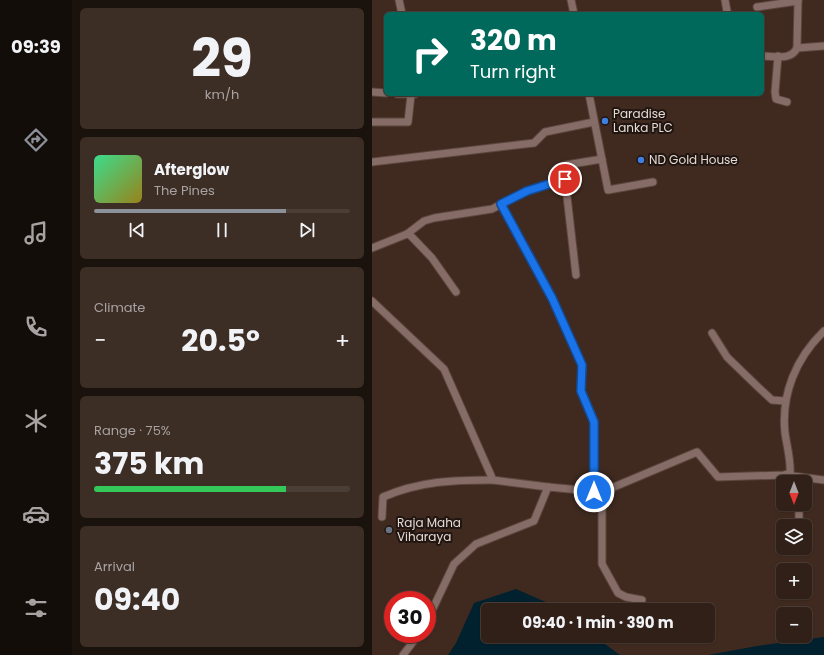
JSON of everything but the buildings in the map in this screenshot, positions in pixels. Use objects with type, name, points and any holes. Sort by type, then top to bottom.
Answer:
[{"type":"street","points":[[399,0],[402,12]]},
{"type":"street","points":[[571,0],[574,12]]},
{"type":"street","points":[[725,0],[727,11]]},
{"type":"street","points":[[757,7],[798,0],[797,48],[794,54],[788,57],[764,56]]},
{"type":"street","points":[[797,48],[824,46]]},
{"type":"street","points":[[778,56],[775,92],[776,99],[787,102]]},
{"type":"street","points":[[372,92],[384,93]]},
{"type":"street","points":[[372,122],[408,122],[414,96]]},
{"type":"street","points":[[589,96],[608,190],[653,182]]},
{"type":"street","points":[[372,162],[534,144],[545,132],[594,122]]},
{"type":"street","points":[[576,275],[565,179],[566,165],[602,159]]},
{"type":"street","points":[[372,248],[407,234],[424,221],[434,218],[464,213],[470,214],[492,209],[527,191],[565,179]]},
{"type":"street","points":[[501,204],[552,298],[582,365],[581,391],[594,422],[602,564],[618,593],[626,597],[642,600]]},
{"type":"street","points":[[407,234],[410,234],[432,258],[456,292]]},
{"type":"street","points":[[372,301],[375,311],[444,369],[493,480]]},
{"type":"street","points":[[788,475],[791,468],[785,432],[785,401],[795,369],[813,342],[824,331]]},
{"type":"street","points":[[712,333],[727,357],[744,375],[772,400],[785,401]]},
{"type":"street","points":[[382,517],[383,497],[404,488],[444,480],[493,480],[598,492],[697,452],[718,477],[776,479]]},
{"type":"street","points":[[812,480],[824,480]]},
{"type":"street","points":[[436,602],[454,564],[476,544],[534,522],[548,487]]},
{"type":"street","points":[[403,655],[412,643]]},
{"type":"water","points":[[516,589],[548,603],[481,603],[481,643],[604,643],[620,655],[448,655],[456,643],[474,603]]},
{"type":"water","points":[[824,637],[824,655],[708,655],[779,643],[812,643],[812,639]]},
{"type":"place","name":"Paradise Lanka PLC","points":[[605,121]]},
{"type":"place","name":"ND Gold House","points":[[641,160]]},
{"type":"place","name":"Raja Maha Viharaya","points":[[389,530]]},
{"type":"route","points":[[565,179],[527,191],[501,204],[552,298],[582,365],[581,391],[594,422],[594,492]]}]
